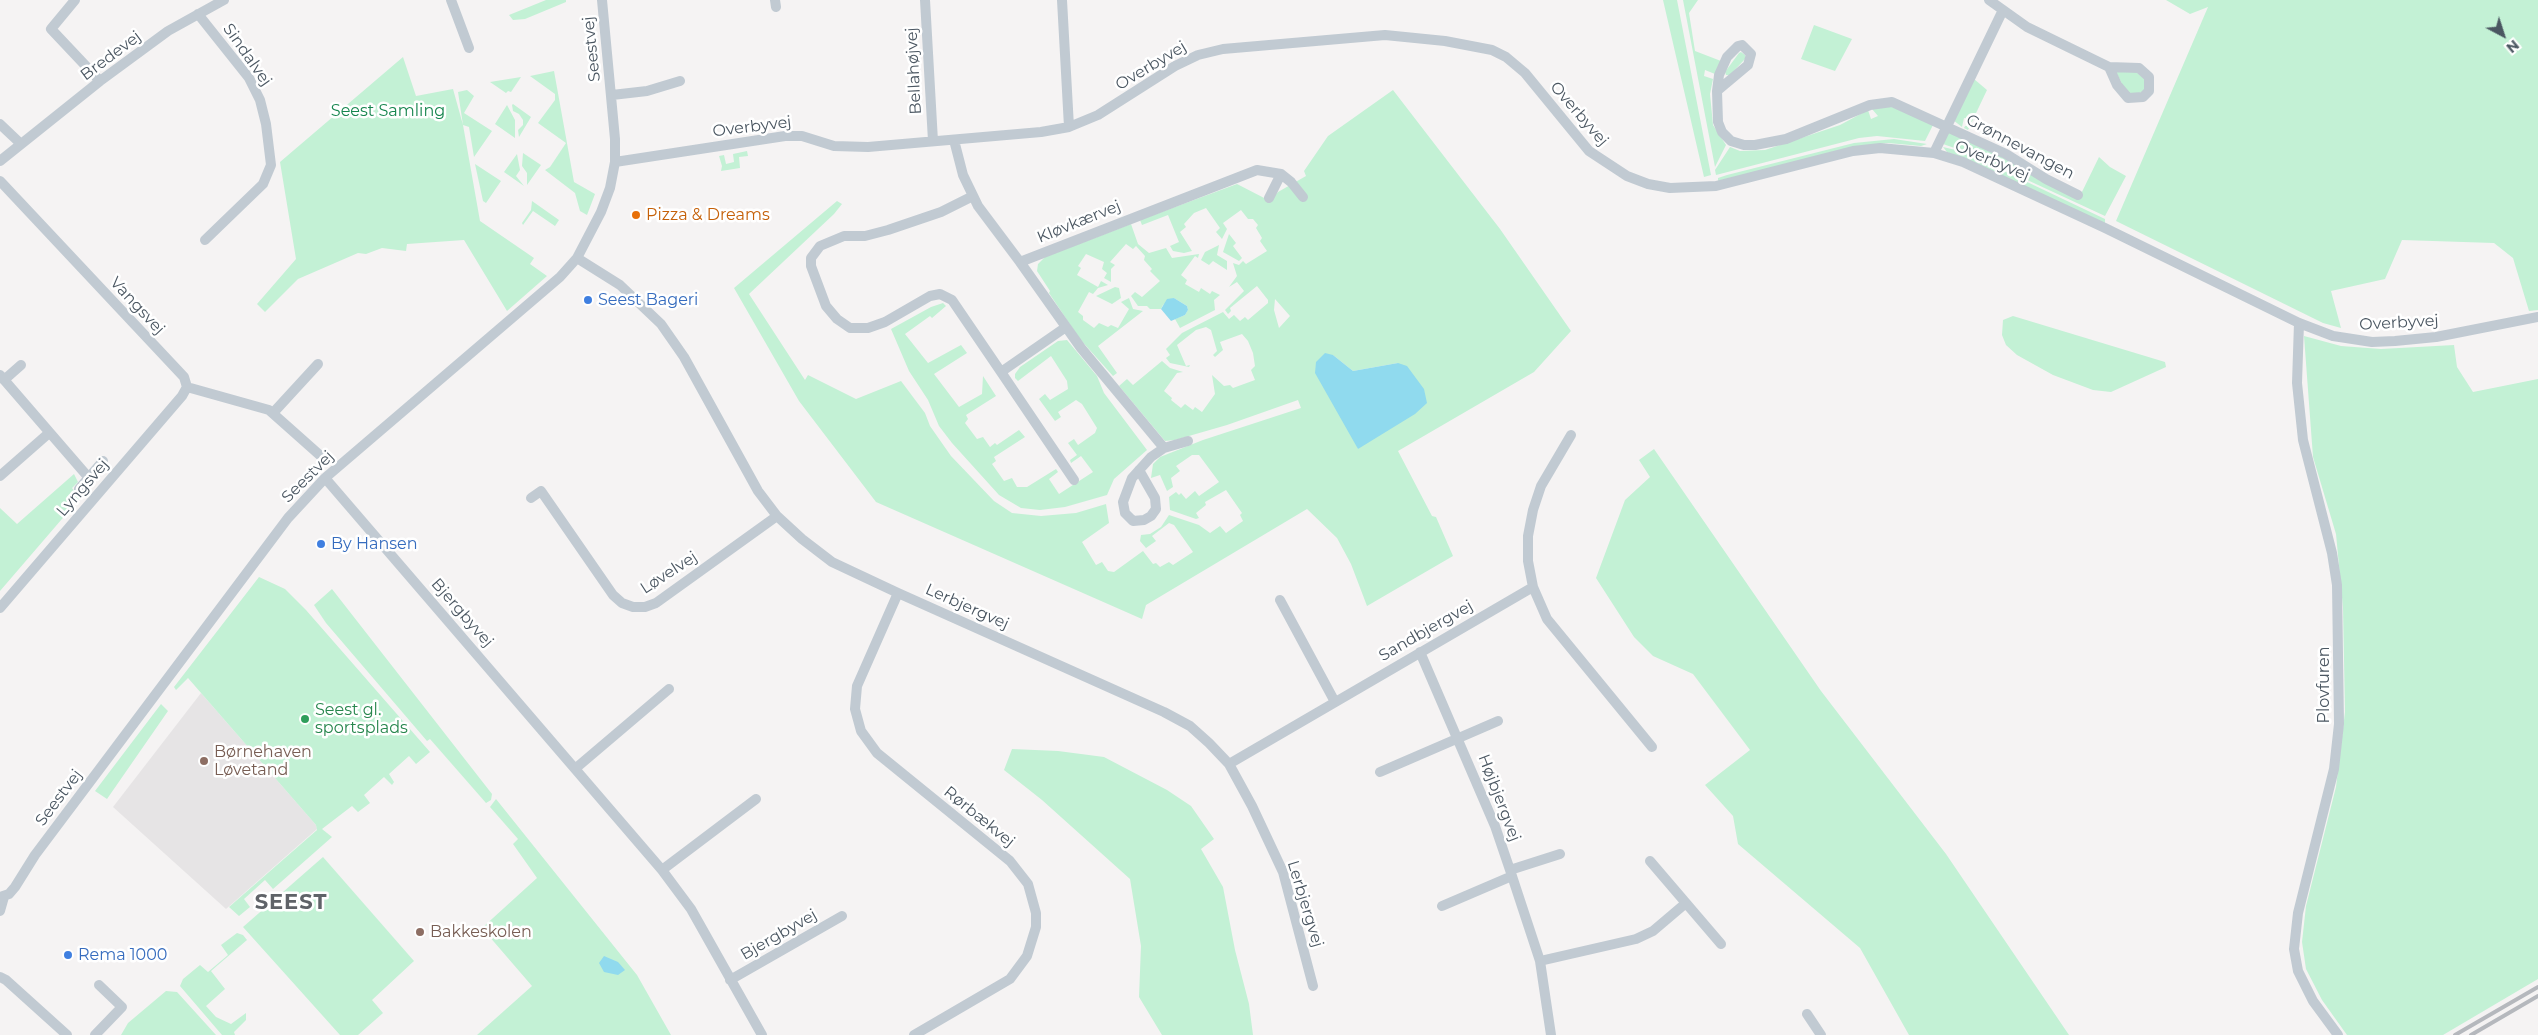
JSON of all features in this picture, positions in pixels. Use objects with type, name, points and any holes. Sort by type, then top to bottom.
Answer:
[{"type":"street","points":[[75,0],[51,29],[100,81]]},
{"type":"street","name":"Bredevej","points":[[0,161],[100,81],[168,32],[224,0]]},
{"type":"street","points":[[451,0],[469,48]]},
{"type":"street","name":"Seestvej","points":[[2,897],[15,887],[35,855],[288,518],[325,478],[560,277],[577,258],[601,212],[610,188],[615,162],[612,94],[602,0]]},
{"type":"street","name":"Bellahøjvej","points":[[925,0],[933,141]]},
{"type":"street","points":[[1062,0],[1069,127]]},
{"type":"street","points":[[1989,0],[2027,27],[2109,67]]},
{"type":"street","name":"Grønnevangen","points":[[1934,153],[2003,10]]},
{"type":"street","name":"Sindalvej","points":[[198,14],[249,78],[260,100],[266,124],[271,165],[263,184],[205,240]]},
{"type":"street","name":"Overbyvej","points":[[615,162],[785,136],[802,136],[842,146],[868,147],[1041,132],[1069,127],[1098,115],[1175,66],[1198,55],[1223,49],[1385,35],[1445,41],[1492,50],[1506,57],[1525,74],[1589,151],[1620,172],[1648,184],[1670,188],[1716,186],[1854,151],[1880,148],[1934,153],[1963,162],[2105,228],[2299,323],[2333,336],[2372,342],[2436,337],[2538,317]]},
{"type":"street","name":"Seestvej","points":[[612,94],[647,91],[680,81]]},
{"type":"street","name":"Grønnevangen","points":[[1717,91],[1718,122],[1722,132],[1731,141],[1744,145],[1786,139],[1870,105],[1892,102],[2006,154],[2046,179],[2078,195]]},
{"type":"street","points":[[0,124],[21,144]]},
{"type":"street","points":[[954,140],[963,175],[973,196],[1066,326],[1164,448]]},
{"type":"street","name":"Kløvkærvej","points":[[1020,262],[1257,170],[1281,174]]},
{"type":"street","points":[[1269,198],[1281,174],[1291,182],[1303,197]]},
{"type":"street","name":"Vangsvej","points":[[0,181],[184,377],[188,387]]},
{"type":"street","points":[[973,196],[942,212],[888,230],[865,236],[844,236],[820,246],[812,258],[811,266],[826,306],[837,319],[850,328],[868,328],[885,322],[930,296],[940,294],[952,300],[1074,480]]},
{"type":"street","name":"Lerbjergvej","points":[[577,258],[620,284],[661,324],[684,357],[758,491],[777,516],[802,539],[832,562],[1164,712],[1190,726],[1229,764],[1252,806],[1283,872],[1313,986]]},
{"type":"street","name":"Plovfuren","points":[[2299,323],[2297,383],[2303,440],[2332,553],[2337,585],[2339,724],[2334,769],[2298,913],[2294,949],[2298,971],[2313,1001],[2338,1035]]},
{"type":"street","points":[[1002,372],[1066,326]]},
{"type":"street","points":[[273,413],[318,364]]},
{"type":"street","points":[[22,365],[2,377],[89,478]]},
{"type":"street","points":[[188,387],[269,410],[323,458]]},
{"type":"street","name":"Lyngsvej","points":[[0,608],[188,387]]},
{"type":"street","points":[[0,476],[49,433]]},
{"type":"street","points":[[1571,435],[1541,486],[1532,510],[1528,536],[1528,553],[1533,587],[1547,619],[1652,747]]},
{"type":"street","points":[[1140,470],[1155,498],[1156,509],[1151,516],[1144,520],[1133,520],[1125,513],[1123,502],[1132,478],[1140,470],[1164,448],[1188,441]]},
{"type":"street","points":[[79,489],[103,461]]},
{"type":"street","name":"Bjergbyvej","points":[[325,478],[662,870],[691,909],[762,1035]]},
{"type":"street","name":"Løvelvej","points":[[532,498],[541,491],[613,595],[622,603],[633,607],[645,607],[656,603],[777,516]]},
{"type":"street","name":"Sandbjergvej","points":[[1229,764],[1533,587]]},
{"type":"street","name":"Rørbækvej","points":[[898,593],[857,686],[855,708],[861,731],[877,753],[1010,861],[1028,884],[1036,913],[1036,927],[1027,956],[1010,979],[914,1035]]},
{"type":"street","points":[[1280,600],[1335,702]]},
{"type":"street","name":"Højbjergvej","points":[[1420,652],[1495,826],[1540,961],[1551,1035]]},
{"type":"street","points":[[576,768],[669,689]]},
{"type":"street","points":[[1380,772],[1498,721]]},
{"type":"street","points":[[662,870],[756,799]]},
{"type":"street","points":[[1442,906],[1511,873],[1560,854]]},
{"type":"street","points":[[1650,861],[1720,944]]},
{"type":"street","points":[[0,911],[2,897]]},
{"type":"street","points":[[1540,961],[1636,939],[1653,931],[1686,903]]},
{"type":"street","name":"Bjergbyvej","points":[[730,980],[842,916]]},
{"type":"street","points":[[0,978],[6,980],[67,1035]]},
{"type":"street","points":[[95,1035],[122,1007],[99,985]]},
{"type":"street","points":[[1806,1014],[1818,1034]]},
{"type":"shaded area","name":"Børnehaven Løvetand","points":[[201,693],[316,825],[317,829],[226,909],[113,807]]},
{"type":"green space","points":[[546,0],[566,0],[566,2],[525,19],[513,20],[509,15]]},
{"type":"green space","points":[[1663,0],[1677,0],[1711,175],[1704,177]]},
{"type":"green space","points":[[1683,0],[1698,0],[1689,13],[1695,51],[1721,61],[1715,74],[1705,70],[1704,76],[1713,79],[1710,94],[1713,125],[1726,145],[1715,167]]},
{"type":"green space","points":[[2166,0],[2538,0],[2538,310],[2529,311],[2513,258],[2494,243],[2402,240],[2385,279],[2331,291],[2341,328],[2323,323],[2116,221],[2208,7],[2190,14]]},
{"type":"green space","points":[[1814,25],[1852,39],[1835,71],[1801,59]]},
{"type":"green space","points":[[1741,52],[1745,55],[1745,59],[1730,75],[1726,75],[1725,72]]},
{"type":"green space","name":"Seest Samling","points":[[403,57],[416,96],[453,89],[463,125],[480,221],[534,258],[530,264],[547,276],[507,311],[464,240],[407,244],[406,251],[382,248],[366,254],[358,253],[298,279],[265,312],[257,304],[296,259],[280,162]]},
{"type":"green space","points":[[2137,70],[2147,80],[2144,91],[2134,95],[2126,92],[2116,72]]},
{"type":"green space","points":[[554,71],[574,182],[595,194],[587,215],[580,211],[575,193],[545,170],[550,167],[566,143],[538,123],[555,100],[555,94],[530,76]]},
{"type":"green space","points":[[521,77],[511,92],[508,91],[506,93],[490,82]]},
{"type":"green space","points":[[1974,79],[1987,90],[1968,130],[1964,128],[1970,119],[1964,118],[1962,127],[1953,120]]},
{"type":"green space","points":[[467,90],[474,96],[464,113],[492,131],[474,157],[469,127],[463,125],[458,92]]},
{"type":"green space","points":[[1393,90],[1500,229],[1571,331],[1534,372],[1398,451],[1432,516],[1436,517],[1453,556],[1367,606],[1351,564],[1337,538],[1307,509],[1146,605],[1142,619],[876,502],[799,401],[734,288],[837,201],[842,204],[834,214],[749,294],[805,380],[808,375],[856,399],[901,381],[925,413],[930,426],[951,456],[994,501],[1012,513],[1041,516],[1076,513],[1106,504],[1109,523],[1082,542],[1096,565],[1102,562],[1108,571],[1114,572],[1143,551],[1153,564],[1156,563],[1160,567],[1169,562],[1173,565],[1193,552],[1174,525],[1169,523],[1152,536],[1156,541],[1146,548],[1140,541],[1141,535],[1150,534],[1161,527],[1169,515],[1199,525],[1210,533],[1220,526],[1226,533],[1243,521],[1240,515],[1242,513],[1226,490],[1205,502],[1206,505],[1196,513],[1199,518],[1196,519],[1170,510],[1169,497],[1176,492],[1179,495],[1181,493],[1186,499],[1195,491],[1199,496],[1219,482],[1199,455],[1192,455],[1176,466],[1180,471],[1171,478],[1173,487],[1167,491],[1160,475],[1151,478],[1153,464],[1160,457],[1203,440],[1301,408],[1298,400],[1227,425],[1175,440],[1165,441],[1119,386],[1127,379],[1133,385],[1162,361],[1170,368],[1183,372],[1177,373],[1164,391],[1172,398],[1171,400],[1181,408],[1185,404],[1193,410],[1195,407],[1202,412],[1215,394],[1212,375],[1224,386],[1230,385],[1233,388],[1255,380],[1251,370],[1255,366],[1253,353],[1248,341],[1242,334],[1220,342],[1223,350],[1215,357],[1213,355],[1217,351],[1211,330],[1206,327],[1196,330],[1177,345],[1186,366],[1190,365],[1189,367],[1170,363],[1166,358],[1170,355],[1166,349],[1182,333],[1223,312],[1229,319],[1234,315],[1240,321],[1245,317],[1248,320],[1268,303],[1268,300],[1257,286],[1230,308],[1231,311],[1228,314],[1225,310],[1244,291],[1237,282],[1229,287],[1237,276],[1233,263],[1239,265],[1243,261],[1246,264],[1267,251],[1260,241],[1262,238],[1256,228],[1258,225],[1253,219],[1248,219],[1241,210],[1223,223],[1227,229],[1222,239],[1216,232],[1220,228],[1206,208],[1194,213],[1184,224],[1186,227],[1180,232],[1192,251],[1184,253],[1173,251],[1170,246],[1179,242],[1168,215],[1142,225],[1140,220],[1237,184],[1270,201],[1278,192],[1306,176],[1304,171],[1328,136]],"holes":[[[1275,299],[1290,316],[1279,328],[1274,310]],[[1333,355],[1353,371],[1398,363],[1358,449]]]},
{"type":"green space","points":[[513,104],[531,117],[519,137],[518,130],[523,125],[523,120],[519,114],[513,111]]},
{"type":"green space","points":[[507,105],[515,120],[515,138],[495,124]]},
{"type":"green space","points":[[1890,106],[1933,125],[1925,141],[1877,136],[1859,138],[1716,175],[1715,170],[1730,147],[1740,151],[1765,150],[1840,125],[1868,110],[1871,119],[1878,116],[1872,109]]},
{"type":"green space","points":[[1946,133],[1952,133],[2000,156],[2079,198],[2099,157],[2110,167],[2126,176],[2105,216],[1969,153],[1943,144]]},
{"type":"green space","points":[[1894,139],[1927,144],[1921,146],[1888,143],[1859,146],[1718,181],[1718,178],[1727,175],[1854,143]]},
{"type":"green space","points":[[1943,147],[1964,152],[2105,219],[2105,224],[1947,152]]},
{"type":"green space","points":[[747,151],[748,156],[739,157],[740,168],[721,171],[722,166],[719,156],[724,155],[726,164],[734,162],[733,154]]},
{"type":"green space","points":[[523,153],[541,165],[527,185],[527,173],[522,166]]},
{"type":"green space","points":[[517,154],[520,170],[516,176],[524,186],[504,172]]},
{"type":"green space","points":[[475,164],[501,181],[486,203],[483,201]]},
{"type":"green space","points":[[532,201],[559,220],[555,226],[533,211],[523,225],[522,223],[531,210]]},
{"type":"green space","points":[[1131,224],[1138,244],[1149,253],[1166,248],[1172,258],[1199,254],[1198,258],[1195,256],[1181,275],[1187,280],[1185,284],[1199,292],[1201,288],[1210,294],[1212,291],[1220,295],[1214,300],[1215,310],[1180,328],[1175,319],[1185,315],[1188,310],[1187,306],[1174,298],[1163,305],[1161,309],[1150,309],[1147,306],[1138,306],[1131,296],[1135,292],[1142,297],[1160,281],[1150,271],[1152,269],[1144,260],[1145,256],[1136,246],[1133,249],[1126,244],[1110,262],[1115,265],[1111,269],[1111,282],[1104,278],[1107,273],[1102,269],[1104,262],[1086,254],[1078,266],[1081,268],[1077,275],[1098,287],[1101,281],[1108,285],[1098,288],[1093,294],[1089,292],[1078,312],[1083,316],[1083,320],[1094,328],[1099,323],[1108,327],[1111,325],[1118,328],[1129,309],[1121,302],[1129,298],[1133,309],[1143,311],[1098,346],[1117,373],[1113,376],[1079,338],[1049,293],[1050,291],[1037,271],[1038,264],[1045,257]]},
{"type":"green space","points":[[1229,234],[1236,243],[1233,246],[1242,258],[1239,261],[1223,252]]},
{"type":"green space","points":[[1219,245],[1217,255],[1227,261],[1227,270],[1213,261],[1209,265],[1201,260],[1205,252]]},
{"type":"green space","points":[[1115,287],[1119,288],[1121,298],[1112,304],[1096,296]]},
{"type":"green space","points":[[943,303],[946,306],[932,318],[930,316],[905,334],[928,363],[961,345],[967,353],[934,374],[959,407],[982,394],[983,376],[996,396],[966,415],[968,419],[965,423],[977,439],[983,437],[990,447],[995,443],[997,445],[1019,430],[1025,437],[994,457],[996,461],[992,464],[1004,481],[1012,478],[1017,487],[1027,487],[1056,469],[1058,472],[1049,479],[1059,494],[1093,472],[1081,456],[1071,463],[1070,460],[1077,455],[1068,443],[1074,439],[1078,445],[1095,433],[1097,428],[1082,404],[1076,400],[1058,412],[1061,417],[1055,421],[1039,399],[1045,394],[1050,400],[1068,389],[1067,381],[1051,356],[1018,381],[1015,378],[1015,374],[1020,367],[1058,341],[1067,340],[1097,376],[1104,393],[1147,450],[1114,479],[1107,495],[1065,507],[1040,510],[1021,508],[999,495],[952,443],[939,426],[928,400],[909,371],[891,329],[931,307]]},
{"type":"green space","points":[[2013,316],[2165,362],[2166,367],[2111,392],[2093,390],[2053,375],[2017,355],[2006,345],[2002,335],[2003,320]]},
{"type":"green space","points":[[2304,336],[2341,346],[2381,349],[2454,345],[2457,367],[2473,392],[2538,379],[2538,979],[2443,1035],[2347,1035],[2322,1000],[2306,969],[2302,942],[2306,906],[2336,787],[2345,712],[2343,608],[2336,534],[2313,457]]},
{"type":"green space","points":[[1654,449],[1821,691],[1946,854],[2069,1035],[1909,1035],[1860,948],[1738,844],[1733,816],[1705,785],[1750,750],[1693,674],[1653,656],[1634,637],[1596,578],[1625,500],[1650,477],[1639,460]]},
{"type":"green space","points":[[74,474],[78,482],[72,488],[80,498],[0,591],[0,508],[17,524]]},
{"type":"green space","name":"Seest gl. sportsplads","points":[[259,577],[285,589],[306,610],[430,752],[416,764],[409,756],[389,774],[394,782],[392,785],[384,777],[364,795],[370,803],[358,812],[352,806],[322,829],[332,837],[273,889],[265,880],[244,899],[250,907],[239,916],[229,907],[317,830],[316,825],[188,678],[176,690],[174,687]]},
{"type":"green space","points":[[332,589],[492,794],[491,800],[486,803],[430,739],[427,741],[326,623],[314,605]]},
{"type":"green space","points":[[161,704],[168,711],[107,799],[95,791]]},
{"type":"green space","points":[[1012,749],[1058,751],[1104,757],[1167,790],[1191,806],[1214,839],[1201,849],[1223,887],[1235,950],[1249,1004],[1253,1035],[1162,1035],[1139,997],[1141,946],[1130,879],[1042,800],[1004,770]]},
{"type":"green space","points":[[496,799],[637,975],[671,1035],[477,1035],[532,986],[482,928],[537,878],[513,844],[518,839],[490,807]]},
{"type":"green space","points":[[323,857],[414,961],[372,1000],[383,1013],[358,1035],[340,1035],[243,927]]},
{"type":"green space","points":[[237,933],[243,935],[247,940],[211,971],[225,989],[206,1006],[216,1017],[231,1024],[246,1013],[246,1020],[234,1032],[235,1035],[222,1035],[180,986],[183,979],[200,965],[208,972],[228,955],[221,945]]},
{"type":"green space","points":[[166,991],[177,992],[216,1035],[121,1035],[128,1023]]},
{"type":"water","points":[[1174,298],[1187,306],[1188,310],[1185,315],[1171,321],[1161,309],[1167,299]]},
{"type":"water","points":[[1325,353],[1333,355],[1353,371],[1398,363],[1407,366],[1424,389],[1427,403],[1415,414],[1358,449],[1315,373],[1316,362]]},
{"type":"water","points":[[604,956],[618,962],[625,970],[618,975],[604,972],[599,963]]},
{"type":"railway","points":[[2455,1035],[2538,987]]},
{"type":"railway","points":[[2471,1035],[2538,996]]},
{"type":"place","name":"Pizza & Dreams","points":[[636,215]]},
{"type":"place","name":"Seest Bageri","points":[[588,300]]},
{"type":"place","name":"By Hansen","points":[[321,544]]},
{"type":"place","name":"Seest gl. sportsplads","points":[[305,719]]},
{"type":"place","name":"Børnehaven Løvetand","points":[[204,761]]},
{"type":"place","name":"Bakkeskolen","points":[[420,932]]},
{"type":"place","name":"Rema 1000","points":[[68,955]]},
{"type":"district","name":"SEEST","points":[[291,903]]}]
